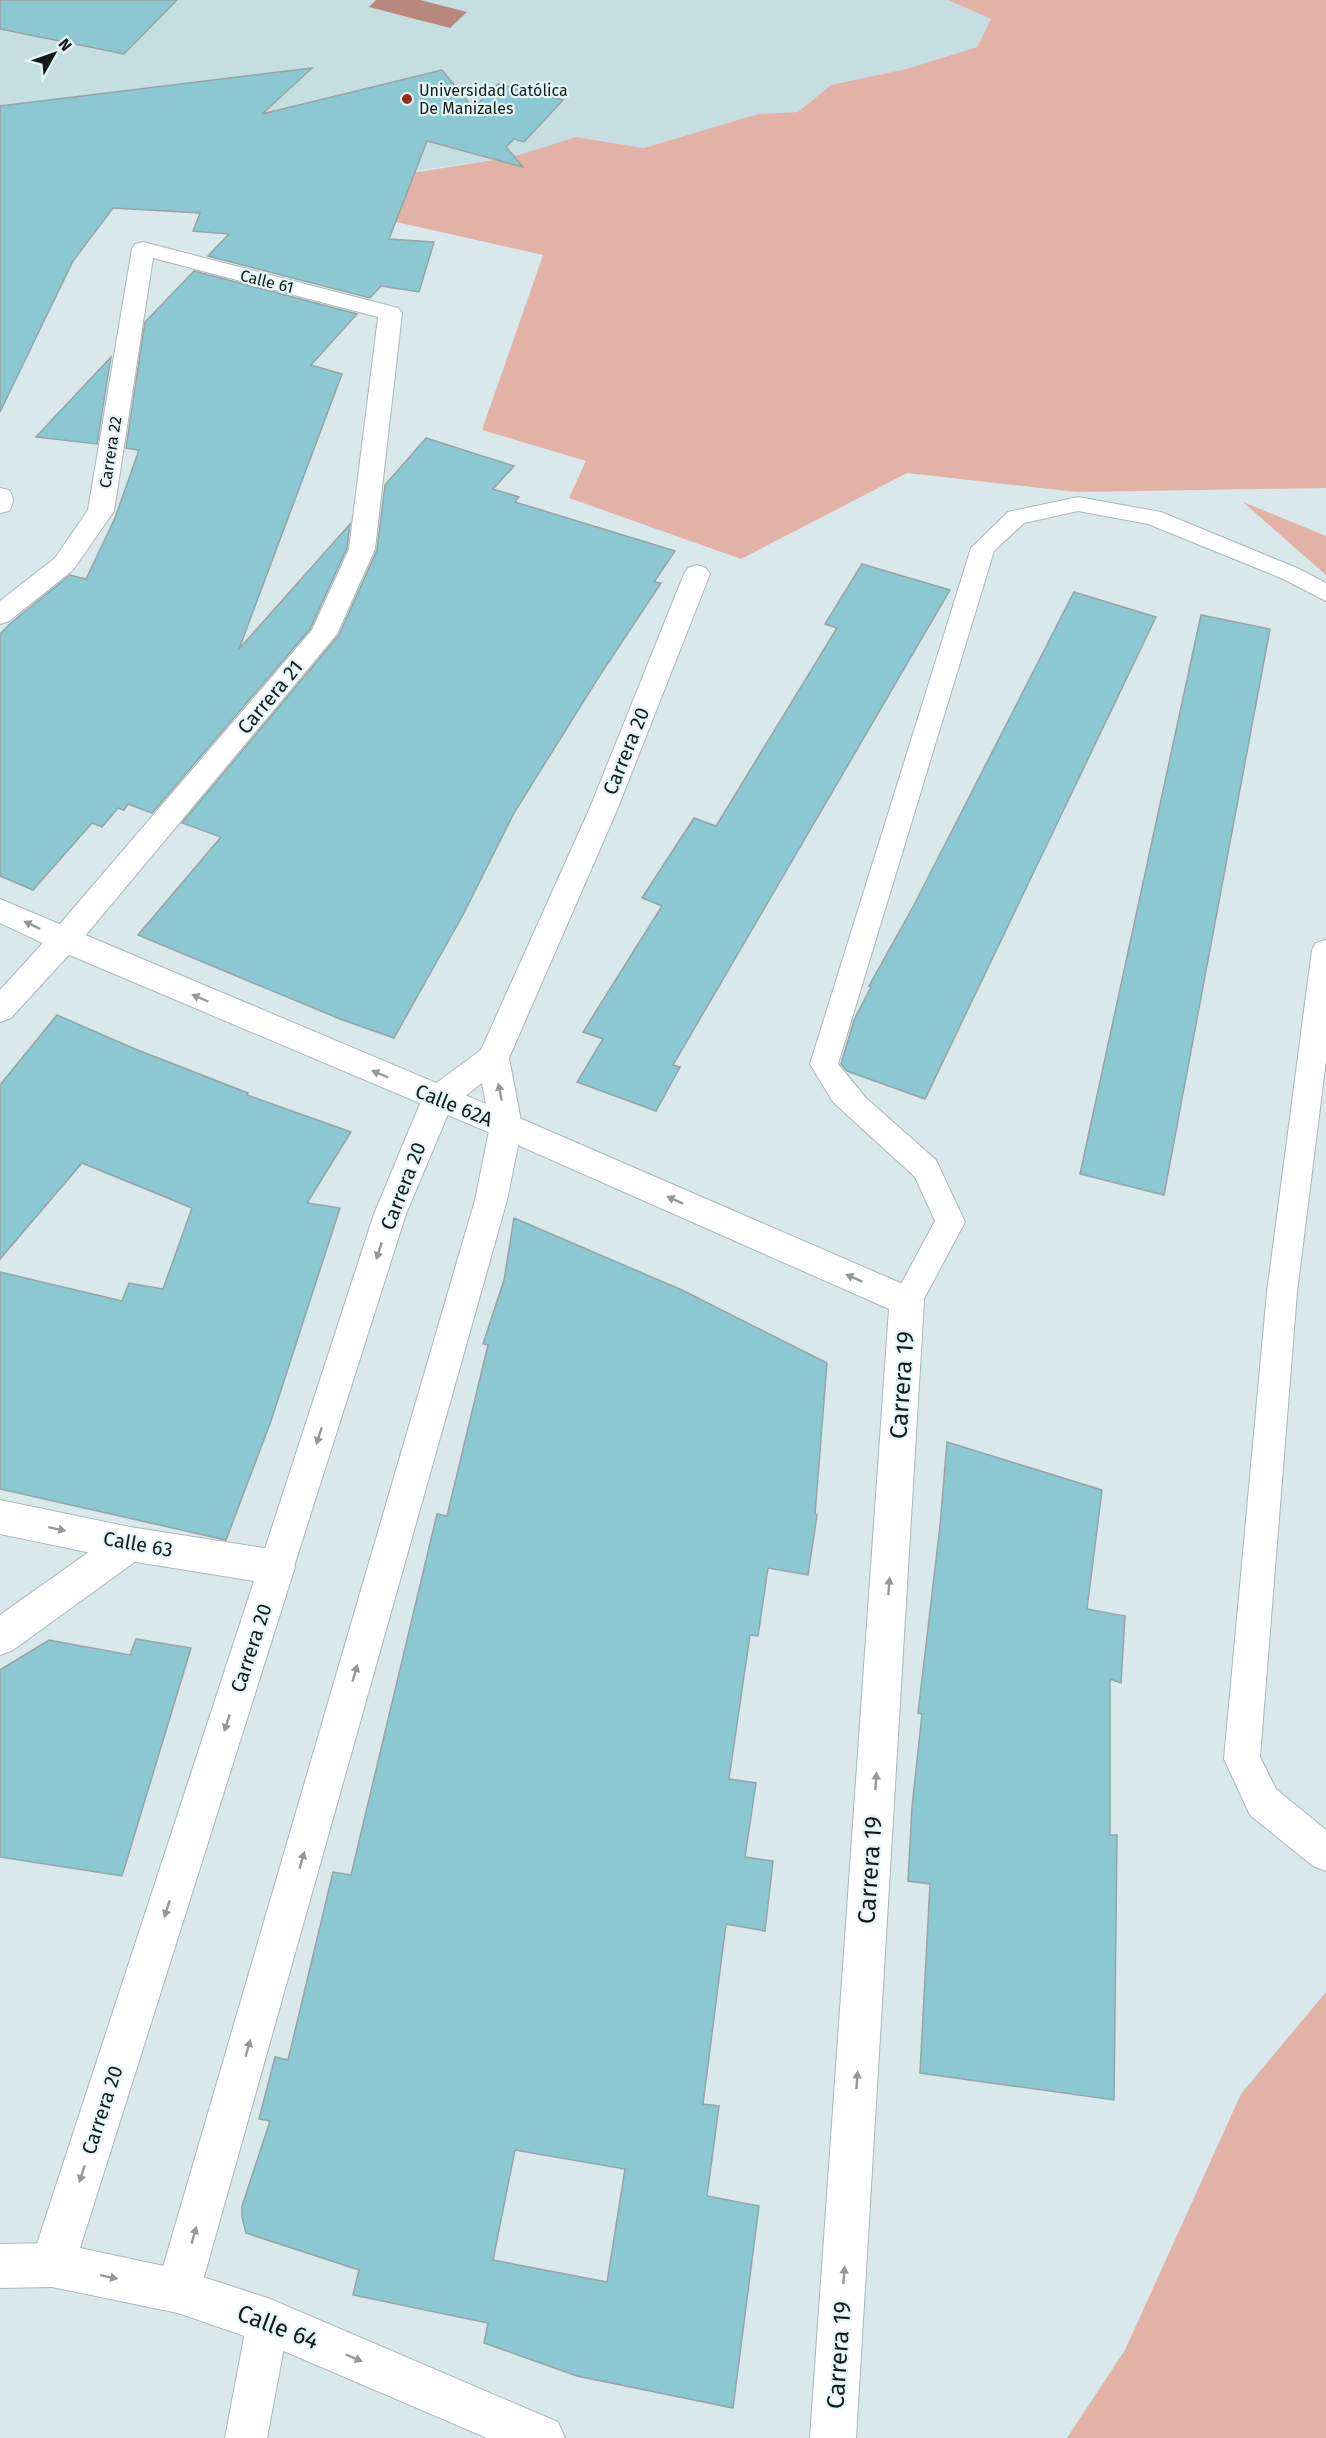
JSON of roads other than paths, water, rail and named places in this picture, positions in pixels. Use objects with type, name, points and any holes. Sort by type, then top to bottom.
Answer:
[{"type":"street","name":"Calle 61","points":[[143,249],[390,313]]},
{"type":"street","name":"Carrera 22","points":[[0,615],[64,564],[100,511],[143,249]]},
{"type":"street","name":"Carrera 21","points":[[0,1010],[64,940],[324,634],[362,549],[390,313]]},
{"type":"street","points":[[0,496],[0,505]]},
{"type":"street","name":"Carrera 20","points":[[493,1058],[603,810],[697,574]]},
{"type":"street","name":"Calle 62A","points":[[0,910],[64,940],[507,1126],[907,1301]]},
{"type":"street","points":[[178,2291],[491,1200],[507,1126],[493,1058],[438,1098]]},
{"type":"street","name":"Carrera 20","points":[[52,2265],[390,1215],[438,1098]]},
{"type":"street","name":"Carrera 19","points":[[833,2438],[907,1301]]},
{"type":"street","name":"Calle 63","points":[[0,1517],[130,1544],[278,1567]]},
{"type":"street","points":[[0,1637],[130,1544]]},
{"type":"street","name":"Calle 64","points":[[0,2266],[52,2265],[178,2291],[268,2321],[542,2438]]},
{"type":"lane","points":[[907,1301],[950,1221],[923,1165],[859,1112],[833,1084],[824,1064],[983,548],[1016,517],[1078,504],[1153,517],[1289,573],[1326,593]]},
{"type":"lane","points":[[1326,950],[1282,1292],[1242,1759],[1263,1802],[1326,1853]]},
{"type":"lane","points":[[246,2438],[268,2321]]},
{"type":"place","name":"Universidad Católica De Manizales","points":[[407,99]]}]
